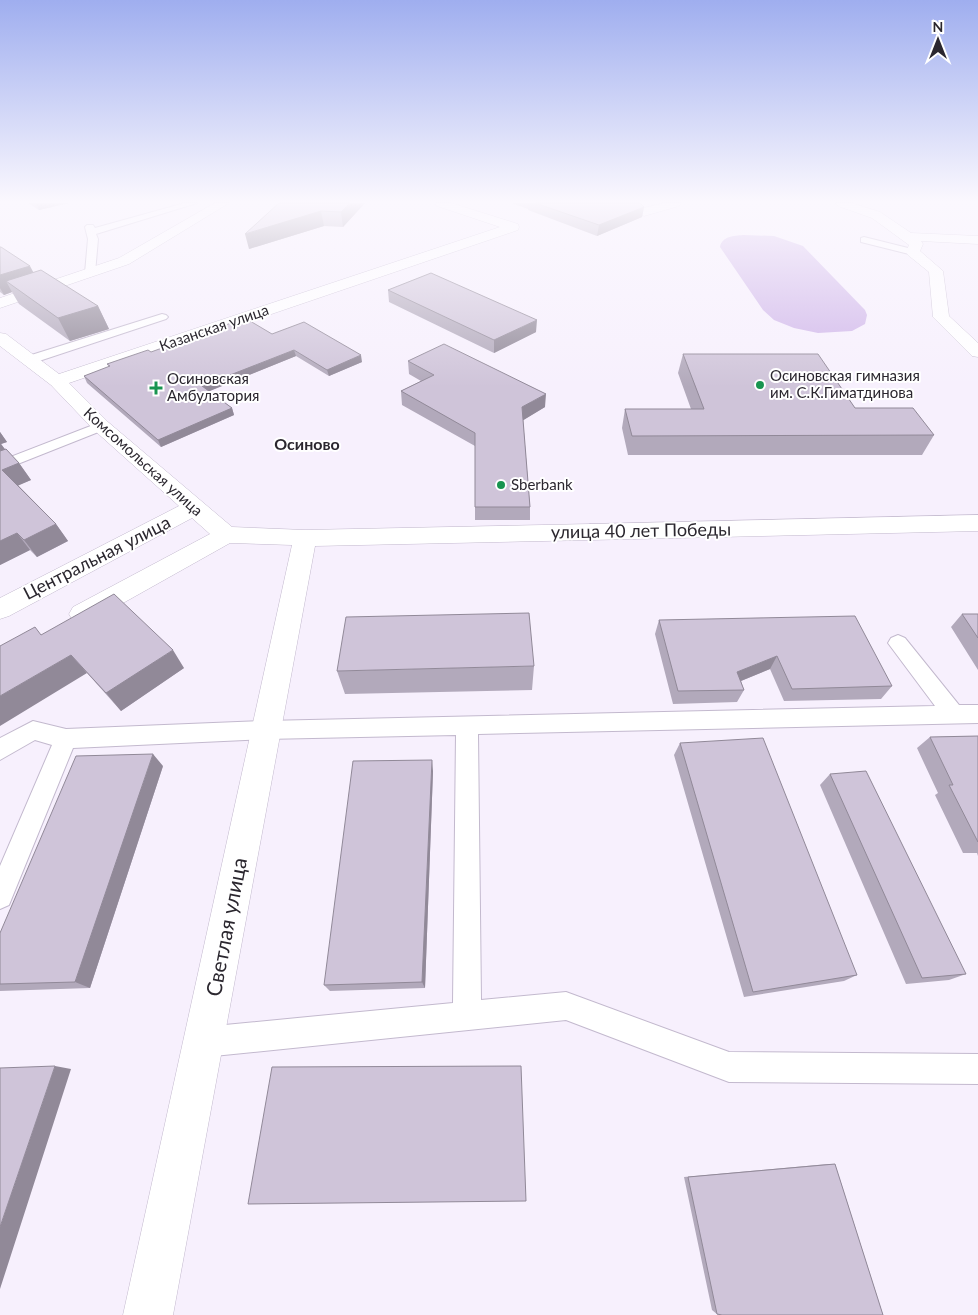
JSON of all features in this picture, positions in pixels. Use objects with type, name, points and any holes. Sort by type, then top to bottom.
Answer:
[{"type":"street","points":[[0,303],[114,264]]},
{"type":"street","name":"Казанская улица","points":[[57,381],[402,264]]},
{"type":"street","points":[[928,264],[936,271],[940,317],[978,352]]},
{"type":"street","name":"Комсомольская улица","points":[[0,338],[57,381],[101,426],[226,535]]},
{"type":"street","name":"Центральная улица","points":[[0,608],[193,508]]},
{"type":"street","name":"улица 40 лет Победы","points":[[305,538],[978,523]]},
{"type":"street","points":[[61,626],[226,535],[305,538]]},
{"type":"street","name":"Светлая улица","points":[[148,1315],[305,538]]},
{"type":"lane","points":[[90,272],[91,264]]},
{"type":"lane","points":[[29,360],[162,317]]},
{"type":"lane","points":[[0,466],[101,426]]},
{"type":"lane","points":[[898,643],[953,714]]},
{"type":"lane","points":[[0,750],[33,730],[66,739],[265,730],[978,714]]},
{"type":"lane","points":[[467,725],[467,1016]]},
{"type":"lane","points":[[0,896],[66,739]]},
{"type":"lane","points":[[204,1042],[566,1006],[729,1067],[978,1069]]},
{"type":"shaded area","points":[[732,264],[821,264],[865,310],[867,315],[865,324],[852,331],[818,333],[794,328],[774,320],[763,310]]},
{"type":"building","points":[[0,264],[30,266],[0,275]]},
{"type":"building","points":[[41,270],[98,306],[58,318],[6,281]]},
{"type":"building","points":[[431,273],[537,320],[494,340],[388,290]]},
{"type":"building","name":"Осиновская Амбулатория","points":[[245,318],[272,334],[304,322],[361,355],[327,370],[294,350],[202,386],[232,408],[158,440],[84,376],[110,366],[107,364],[148,350],[151,352]]},
{"type":"building","points":[[444,344],[546,394],[522,407],[530,507],[475,507],[475,433],[401,391],[434,375],[408,361]]},
{"type":"building","points":[[683,354],[818,354],[855,408],[913,408],[934,435],[632,436],[625,409],[704,409]]},
{"type":"building","points":[[6,449],[19,463],[2,470],[56,524],[24,540],[17,533],[0,541],[0,451]]},
{"type":"building","points":[[114,594],[173,650],[106,693],[71,655],[0,696],[0,646],[35,627],[41,635]]},
{"type":"building","points":[[529,613],[534,666],[337,671],[346,617]]},
{"type":"building","points":[[962,614],[978,614],[978,638]]},
{"type":"building","points":[[855,616],[892,686],[792,689],[777,656],[737,672],[744,690],[678,691],[659,620]]},
{"type":"building","points":[[978,736],[978,842],[949,785],[953,785],[930,737]]},
{"type":"building","points":[[763,738],[857,975],[753,992],[680,743]]},
{"type":"building","points":[[153,754],[75,982],[0,984],[0,933],[76,756]]},
{"type":"building","points":[[432,760],[422,982],[324,985],[353,761]]},
{"type":"building","points":[[866,771],[966,974],[922,978],[830,774]]},
{"type":"building","points":[[55,1066],[0,1227],[0,1068]]},
{"type":"building","points":[[521,1066],[526,1201],[248,1204],[272,1067]]},
{"type":"building","points":[[835,1164],[883,1315],[717,1314],[688,1177]]},
{"type":"place","name":"Осиновская гимназия им. С.К.Гиматдинова","points":[[760,385]]},
{"type":"place","name":"Осиновская Амбулатория","points":[[156,388]]},
{"type":"place","name":"Sberbank","points":[[501,485]]},
{"type":"district","name":"Осиново","points":[[307,444]]}]
